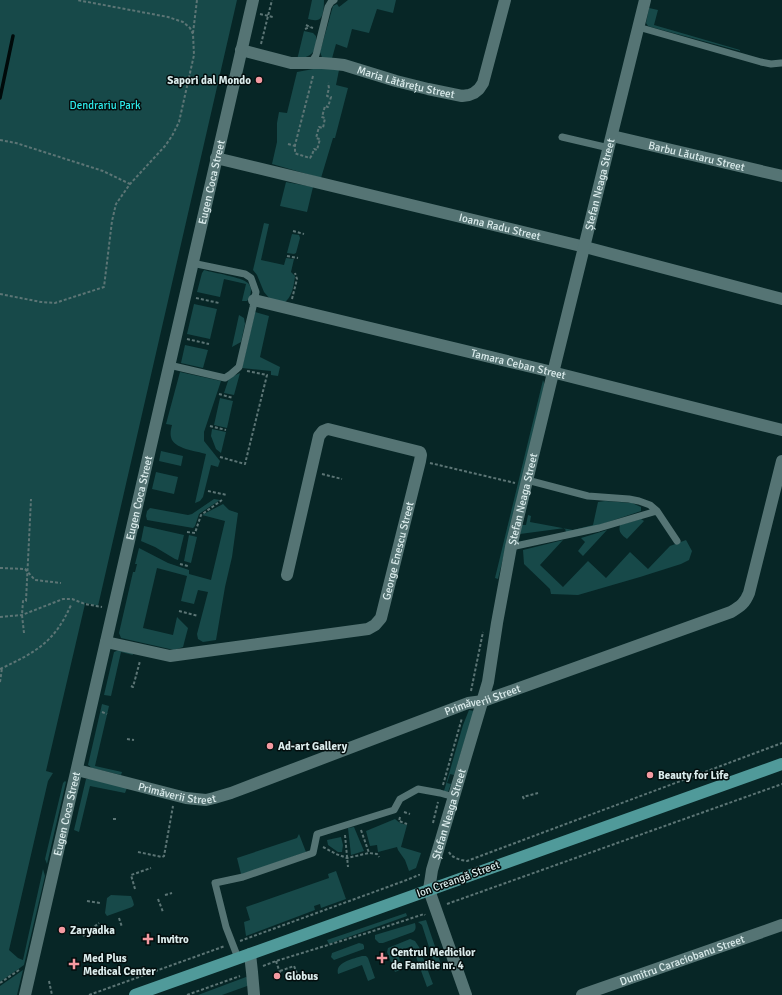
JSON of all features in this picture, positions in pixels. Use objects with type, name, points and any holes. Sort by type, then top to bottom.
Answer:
[{"type":"main road","name":"Ion Creangă Street","points":[[134,995],[782,764]]},
{"type":"street","name":"Eugen Coca Street","points":[[25,995],[253,0]]},
{"type":"street","name":"Maria Lătărețu Street","points":[[241,50],[291,63],[335,64],[428,89],[462,96],[469,95],[474,93],[483,84],[504,0]]},
{"type":"street","name":"Ștefan Neaga Street","points":[[466,995],[429,890],[432,870],[488,682],[522,482],[553,373],[645,0]]},
{"type":"street","name":"Barbu Lăutaru Street","points":[[612,136],[782,176]]},
{"type":"street","name":"Ioana Radu Street","points":[[216,158],[585,247],[782,299]]},
{"type":"street","name":"Tamara Ceban Street","points":[[254,300],[782,430]]},
{"type":"street","points":[[287,575],[319,436],[323,431],[328,429],[420,452],[420,461]]},
{"type":"street","name":"George Enescu Street","points":[[106,642],[170,656],[368,629],[375,625],[381,618],[420,461]]},
{"type":"street","name":"Primăverii Street","points":[[77,770],[175,795],[206,800],[222,796],[468,703],[483,701],[731,612],[740,607],[746,601],[749,593],[782,461]]},
{"type":"street","name":"Dumitru Caraciobanu Street","points":[[582,995],[782,925]]},
{"type":"street","points":[[244,956],[252,972],[254,995]]},
{"type":"lane","points":[[311,63],[316,54],[328,7],[334,0]]},
{"type":"lane","points":[[638,27],[762,62],[771,64],[781,63]]},
{"type":"lane","points":[[562,137],[609,148]]},
{"type":"lane","points":[[169,365],[225,378],[231,374],[238,367],[256,292],[250,278],[244,274],[192,263]]},
{"type":"lane","points":[[522,482],[588,496],[629,499],[650,505],[657,511],[677,541]]},
{"type":"lane","points":[[511,547],[599,528],[657,511]]},
{"type":"lane","points":[[244,956],[233,944],[226,927],[215,883],[243,877],[313,853],[317,834],[394,810],[400,799],[418,789],[454,797]]},
{"type":"path","points":[[76,0],[168,17],[183,22],[190,28],[193,34]]},
{"type":"path","points":[[0,294],[41,302],[55,303],[104,287],[112,221],[116,204],[130,184],[165,146],[180,122],[194,55],[193,34],[197,0]]},
{"type":"path","points":[[259,55],[272,1]]},
{"type":"path","points":[[268,16],[273,17]]},
{"type":"path","points":[[305,29],[310,27],[306,25]]},
{"type":"path","points":[[313,76],[309,100],[295,145],[295,153],[310,158],[314,149],[317,150],[320,139],[316,138],[319,127],[322,128],[324,123],[325,118],[322,117],[325,106],[328,107],[331,97],[327,96],[329,88],[328,83]]},
{"type":"path","points":[[319,122],[324,123]]},
{"type":"path","points":[[0,140],[16,143],[103,171],[130,184]]},
{"type":"path","points":[[314,142],[319,143]]},
{"type":"path","points":[[288,144],[298,146]]},
{"type":"path","points":[[313,146],[318,147]]},
{"type":"path","points":[[292,231],[304,234]]},
{"type":"path","points":[[287,256],[298,258]]},
{"type":"path","points":[[290,309],[297,279],[295,273]]},
{"type":"path","points":[[193,297],[219,303]]},
{"type":"path","points":[[184,338],[209,344]]},
{"type":"path","points":[[220,457],[245,464],[266,375],[242,370],[238,367]]},
{"type":"path","points":[[219,394],[233,398]]},
{"type":"path","points":[[210,426],[226,430]]},
{"type":"path","points":[[420,461],[522,482]]},
{"type":"path","points":[[311,471],[342,479]]},
{"type":"path","points":[[208,491],[227,496]]},
{"type":"path","points":[[24,633],[22,615],[23,601],[26,601],[31,499]]},
{"type":"path","points":[[187,532],[195,533],[201,515],[222,500]]},
{"type":"path","points":[[180,564],[188,566]]},
{"type":"path","points":[[0,568],[25,569],[35,580],[61,583]]},
{"type":"path","points":[[0,617],[22,615],[62,599],[72,599],[85,604],[106,607]]},
{"type":"path","points":[[0,682],[1,669],[43,646],[57,631],[71,605]]},
{"type":"path","points":[[179,611],[198,616]]},
{"type":"path","points":[[433,823],[440,793],[468,703],[484,626]]},
{"type":"path","points":[[131,686],[133,687],[142,650]]},
{"type":"path","points":[[127,739],[134,740]]},
{"type":"path","points":[[449,850],[450,854],[455,858],[467,861],[782,743]]},
{"type":"path","points":[[446,905],[782,784]]},
{"type":"path","points":[[524,799],[523,797],[538,793]]},
{"type":"path","points":[[138,852],[162,857],[164,856],[166,832],[175,795]]},
{"type":"path","points":[[401,812],[399,821],[407,824]]},
{"type":"path","points":[[358,822],[369,853]]},
{"type":"path","points":[[343,826],[348,867]]},
{"type":"path","points":[[315,843],[347,858],[369,853],[377,854],[379,857]]},
{"type":"path","points":[[135,889],[131,875],[151,868]]},
{"type":"path","points":[[89,995],[233,944],[419,875],[421,868]]},
{"type":"path","points":[[165,895],[172,893]]},
{"type":"path","points":[[158,899],[163,912]]},
{"type":"path","points":[[87,901],[100,903]]},
{"type":"path","points":[[261,967],[424,914]]},
{"type":"path","points":[[119,918],[122,927]]},
{"type":"path","points":[[83,936],[99,923]]},
{"type":"path","points":[[276,961],[280,972],[294,966],[299,978]]},
{"type":"path","points":[[0,983],[20,970]]},
{"type":"path","points":[[187,995],[245,974]]},
{"type":"path","points":[[49,981],[52,995]]},
{"type":"green space","name":"Dendrariu Park","points":[[0,0],[237,0],[98,606],[85,603],[46,771],[53,773],[48,781],[9,950],[18,958],[23,960],[43,869],[45,876],[24,965],[0,982]]},
{"type":"green space","points":[[312,0],[324,0],[323,12],[321,18],[319,19],[308,19]]},
{"type":"green space","points":[[348,0],[396,0],[393,13],[377,9],[369,33],[352,29],[347,48],[336,44],[331,62],[323,60],[320,52],[333,6],[337,4],[339,7]]},
{"type":"green space","points":[[649,8],[658,10],[654,25],[740,51],[648,26],[646,23]]},
{"type":"green space","points":[[304,31],[313,33],[316,36],[316,46],[310,55],[297,60]]},
{"type":"green space","points":[[324,67],[339,70],[336,85],[348,88],[335,138],[333,138],[321,178],[272,164],[277,142],[277,123],[279,112],[287,113],[297,72]]},
{"type":"green space","points":[[286,182],[313,187],[307,212],[280,206]]},
{"type":"green space","points":[[264,223],[269,224],[261,260],[284,265],[286,258],[294,259],[291,272],[295,276],[293,287],[289,298],[284,303],[270,299],[264,292],[257,275],[253,270]]},
{"type":"green space","points":[[292,234],[299,235],[300,238],[296,253],[294,254],[287,253]]},
{"type":"green space","points":[[204,270],[234,277],[248,283],[251,290],[247,301],[242,301],[246,284],[224,279],[220,297],[197,292]]},
{"type":"green space","points":[[194,304],[217,309],[210,339],[187,334]]},
{"type":"green space","points":[[255,312],[269,316],[260,357],[280,367],[278,376],[271,375],[271,371],[242,368]]},
{"type":"green space","points":[[239,315],[244,318],[245,324],[241,342],[232,347]]},
{"type":"green space","points":[[185,345],[208,350],[203,368],[181,363]]},
{"type":"green space","points":[[180,372],[221,381],[204,432],[204,441],[220,461],[218,467],[211,465],[203,497],[200,501],[195,503],[206,454],[186,449],[176,444],[171,437],[172,425],[166,424]]},
{"type":"green space","points":[[240,373],[234,395],[224,393],[229,378]]},
{"type":"green space","points":[[543,380],[545,385],[498,579],[495,578]]},
{"type":"green space","points":[[220,398],[233,401],[227,428],[214,425]]},
{"type":"green space","points":[[212,429],[226,432],[221,453],[216,449],[211,436]]},
{"type":"green space","points":[[161,451],[183,456],[181,466],[159,461]]},
{"type":"green space","points":[[156,472],[178,477],[174,494],[152,489]]},
{"type":"green space","points":[[214,499],[220,500],[199,514],[193,528],[147,520],[147,511],[150,508],[188,515],[192,514]]},
{"type":"green space","points":[[605,501],[632,503],[641,507],[641,511],[593,527],[566,533],[565,529],[573,530],[593,525],[598,502]]},
{"type":"green space","points":[[223,504],[229,510],[238,513],[232,557],[216,640],[203,642],[198,639],[197,634],[208,592],[198,590],[194,604],[181,601],[187,576],[157,568],[143,628],[173,635],[177,617],[188,628],[183,647],[174,650],[121,638],[119,633],[133,572],[135,572],[137,564],[135,564],[139,548],[168,563],[189,570],[189,574],[211,580],[225,521],[202,515]]},
{"type":"green space","points":[[528,515],[531,516],[530,522],[563,528],[520,534],[522,525],[526,525]]},
{"type":"green space","points":[[641,519],[644,521],[627,539],[621,533],[620,525]]},
{"type":"green space","points":[[144,526],[184,535],[178,560],[141,541]]},
{"type":"green space","points":[[607,530],[583,556],[578,551],[585,542],[581,538]]},
{"type":"green space","points":[[189,535],[197,537],[191,563],[184,561]]},
{"type":"green space","points":[[563,540],[540,565],[563,587],[588,561],[606,578],[630,552],[648,569],[670,546],[686,540],[692,551],[689,560],[681,564],[640,577],[578,595],[551,594],[550,589],[524,564],[523,550]]},
{"type":"green space","points":[[121,649],[132,652],[133,655],[121,652],[111,696],[104,695],[114,652]]},
{"type":"green space","points":[[102,704],[109,706],[95,766],[122,772],[121,775],[92,768],[88,765]]},
{"type":"green space","points":[[469,710],[474,711],[454,775],[450,774],[447,783],[451,784],[448,792],[444,791],[463,725]]},
{"type":"green space","points":[[86,779],[127,788],[125,793],[90,786],[79,832],[74,830]]},
{"type":"green space","points":[[65,781],[47,864],[45,859],[63,783]]},
{"type":"green space","points":[[395,819],[400,823],[407,825],[401,847],[421,853],[416,868],[409,871],[405,860],[397,847],[378,852],[377,845],[370,846],[366,831]]},
{"type":"green space","points":[[354,827],[364,851],[351,855],[348,828]]},
{"type":"green space","points":[[299,834],[306,852],[241,874],[237,858],[297,838]]},
{"type":"green space","points":[[341,837],[343,845],[342,852],[338,852],[328,845],[327,840]]},
{"type":"green space","points":[[336,871],[346,899],[321,908],[320,904],[314,906],[315,910],[246,936],[244,922],[250,920],[246,907],[329,878],[328,874]]},
{"type":"green space","points":[[111,895],[131,896],[134,905],[107,916],[105,913],[107,898]]},
{"type":"green space","points":[[406,913],[407,916],[329,944],[327,940]]},
{"type":"green space","points":[[426,920],[443,970],[434,963],[422,925],[418,922]]},
{"type":"green space","points":[[415,923],[416,928],[413,932],[383,943],[379,943],[375,939],[375,935]]},
{"type":"green space","points":[[410,939],[415,941],[419,947],[433,984],[427,987],[412,946],[397,952],[403,969],[395,972],[387,952],[388,948]]},
{"type":"green space","points":[[359,943],[363,944],[364,949],[334,960],[331,957],[332,953]]},
{"type":"green space","points":[[362,956],[366,956],[368,958],[375,978],[368,981],[362,965],[338,974],[339,967],[342,964]]},
{"type":"green space","points":[[23,970],[17,995],[0,995],[0,986]]},
{"type":"green space","points":[[246,977],[248,978],[250,985],[222,995],[198,995]]},
{"type":"waterway","points":[[0,98],[13,36]]},
{"type":"place","name":"Sapori dal Mondo","points":[[259,80]]},
{"type":"place","name":"Ad-art Gallery","points":[[270,746]]},
{"type":"place","name":"Beauty for Life","points":[[650,775]]},
{"type":"place","name":"Zaryadka","points":[[62,930]]},
{"type":"place","name":"Invitro","points":[[148,939]]},
{"type":"place","name":"Centrul Medicilor de Familie nr. 4","points":[[382,958]]},
{"type":"place","name":"Med Plus Medical Center","points":[[74,964]]},
{"type":"place","name":"Globus","points":[[277,976]]}]
